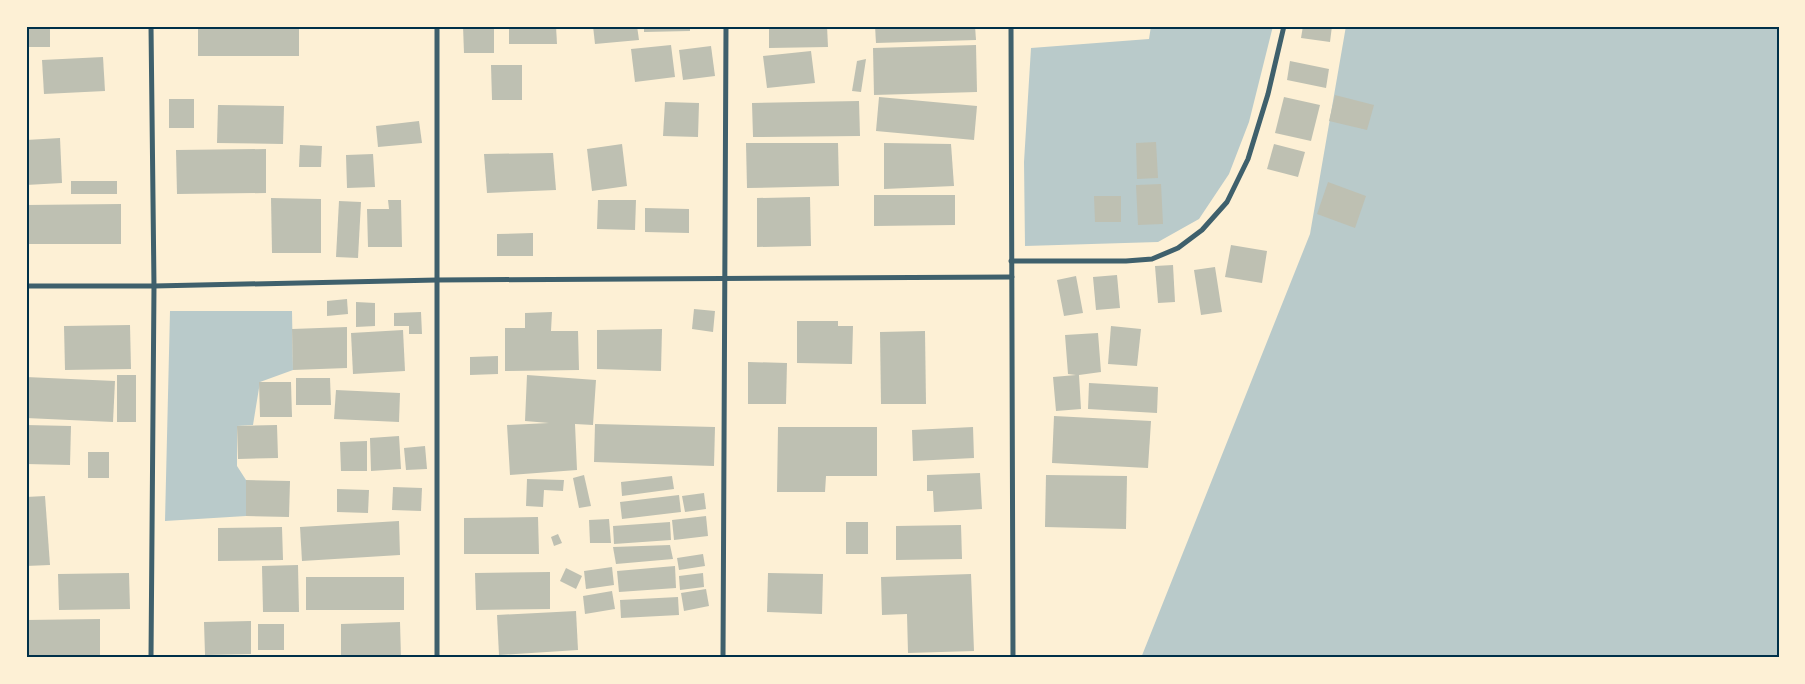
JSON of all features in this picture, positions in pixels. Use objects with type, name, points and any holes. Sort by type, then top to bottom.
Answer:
[{"type":"street","points":[[151,26],[154,286],[151,658]]},
{"type":"street","points":[[437,26],[437,658]]},
{"type":"street","points":[[723,658],[726,26]]},
{"type":"street","points":[[1010,26],[1012,658]]},
{"type":"street","points":[[1011,261],[1126,261],[1152,259],[1178,248],[1202,230],[1227,202],[1248,159],[1268,94],[1284,26]]},
{"type":"street","points":[[26,286],[154,286],[437,280],[1012,277]]},
{"type":"shaded area","points":[[1151,26],[1273,26],[1249,122],[1229,174],[1199,219],[1158,242],[1025,246],[1024,162],[1031,48],[1149,39]]},
{"type":"shaded area","points":[[1346,26],[1779,26],[1779,658],[1141,658],[1310,234]]},
{"type":"shaded area","points":[[170,311],[292,311],[293,370],[260,382],[253,425],[237,426],[237,466],[246,480],[246,516],[165,521]]},
{"type":"building","points":[[26,26],[50,26],[50,47],[26,47]]},
{"type":"building","points":[[198,26],[299,26],[299,56],[198,56]]},
{"type":"building","points":[[463,26],[494,26],[494,53],[464,53]]},
{"type":"building","points":[[509,26],[556,26],[557,44],[509,44]]},
{"type":"building","points":[[593,26],[637,26],[639,40],[595,44]]},
{"type":"building","points":[[644,26],[690,26],[690,31],[644,32]]},
{"type":"building","points":[[769,26],[827,26],[828,47],[769,48]]},
{"type":"building","points":[[875,26],[975,26],[976,40],[876,43]]},
{"type":"building","points":[[1303,26],[1332,26],[1330,42],[1301,38]]},
{"type":"building","points":[[671,45],[675,77],[635,82],[631,49]]},
{"type":"building","points":[[976,45],[977,92],[874,95],[873,48]]},
{"type":"building","points":[[711,46],[715,76],[683,80],[679,50]]},
{"type":"building","points":[[811,51],[815,83],[767,88],[763,56]]},
{"type":"building","points":[[103,57],[105,91],[44,94],[42,60]]},
{"type":"building","points":[[866,59],[861,92],[852,91],[857,61]]},
{"type":"building","points":[[1290,61],[1329,69],[1326,88],[1287,80]]},
{"type":"building","points":[[491,65],[522,65],[522,100],[492,100]]},
{"type":"building","points":[[1335,95],[1374,105],[1367,130],[1329,121]]},
{"type":"building","points":[[879,97],[977,106],[974,140],[876,131]]},
{"type":"building","points":[[1284,97],[1320,105],[1311,141],[1275,133]]},
{"type":"building","points":[[169,99],[194,99],[194,128],[169,128]]},
{"type":"building","points":[[859,101],[860,136],[753,137],[752,103]]},
{"type":"building","points":[[665,102],[699,103],[698,137],[663,136]]},
{"type":"building","points":[[218,105],[284,106],[283,144],[217,143]]},
{"type":"building","points":[[419,121],[422,143],[378,147],[376,126]]},
{"type":"building","points":[[60,138],[62,183],[26,185],[26,140]]},
{"type":"building","points":[[1156,142],[1158,178],[1137,179],[1136,143]]},
{"type":"building","points":[[746,143],[838,143],[839,186],[747,188]]},
{"type":"building","points":[[884,143],[951,144],[954,186],[884,189]]},
{"type":"building","points":[[622,144],[627,186],[592,191],[587,149]]},
{"type":"building","points":[[1274,144],[1305,152],[1298,177],[1267,169]]},
{"type":"building","points":[[300,145],[322,146],[321,167],[299,167]]},
{"type":"building","points":[[266,149],[266,193],[177,194],[176,150]]},
{"type":"building","points":[[553,153],[556,190],[487,193],[484,154]]},
{"type":"building","points":[[373,154],[375,187],[347,188],[346,155]]},
{"type":"building","points":[[71,181],[117,181],[117,194],[71,194]]},
{"type":"building","points":[[1328,182],[1366,196],[1355,228],[1317,214]]},
{"type":"building","points":[[1161,184],[1163,224],[1138,225],[1136,185]]},
{"type":"building","points":[[874,195],[955,195],[955,225],[874,226]]},
{"type":"building","points":[[1094,196],[1121,196],[1121,222],[1095,222]]},
{"type":"building","points":[[810,197],[811,246],[757,247],[757,198]]},
{"type":"building","points":[[271,198],[321,199],[321,253],[272,253]]},
{"type":"building","points":[[388,200],[401,200],[402,247],[368,247],[367,209],[389,209]]},
{"type":"building","points":[[598,200],[636,200],[635,230],[597,229]]},
{"type":"building","points":[[339,201],[361,202],[358,258],[336,257]]},
{"type":"building","points":[[121,204],[121,244],[26,244],[26,205]]},
{"type":"building","points":[[645,208],[689,209],[689,233],[645,232]]},
{"type":"building","points":[[533,233],[533,256],[497,256],[497,234]]},
{"type":"building","points":[[1231,245],[1267,251],[1262,283],[1225,277]]},
{"type":"building","points":[[1173,265],[1175,302],[1158,303],[1155,266]]},
{"type":"building","points":[[1215,267],[1222,312],[1201,315],[1194,270]]},
{"type":"building","points":[[1117,275],[1120,308],[1096,310],[1093,277]]},
{"type":"building","points":[[1076,276],[1083,313],[1064,316],[1057,280]]},
{"type":"building","points":[[347,299],[348,314],[327,316],[327,301]]},
{"type":"building","points":[[356,302],[375,303],[375,326],[356,327]]},
{"type":"building","points":[[694,309],[715,311],[713,332],[692,329]]},
{"type":"building","points":[[421,312],[422,334],[409,334],[409,326],[394,326],[394,313]]},
{"type":"building","points":[[552,312],[551,331],[578,331],[579,370],[505,371],[505,328],[525,328],[525,313]]},
{"type":"building","points":[[797,321],[838,321],[838,326],[853,326],[852,364],[797,363]]},
{"type":"building","points":[[130,325],[131,369],[65,370],[64,326]]},
{"type":"building","points":[[1111,326],[1141,329],[1137,366],[1108,364]]},
{"type":"building","points":[[347,327],[347,368],[293,370],[292,329]]},
{"type":"building","points":[[662,329],[661,371],[597,369],[597,330]]},
{"type":"building","points":[[403,330],[405,371],[353,374],[351,333]]},
{"type":"building","points":[[925,331],[926,404],[881,404],[880,332]]},
{"type":"building","points":[[1098,333],[1101,372],[1079,375],[1081,409],[1056,411],[1053,377],[1076,375],[1068,374],[1065,335]]},
{"type":"building","points":[[498,356],[498,374],[470,375],[470,357]]},
{"type":"building","points":[[748,362],[787,363],[786,404],[748,404]]},
{"type":"building","points":[[117,375],[136,375],[136,422],[117,422]]},
{"type":"building","points":[[527,375],[596,380],[593,425],[575,424],[577,470],[510,475],[507,425],[549,423],[525,421]]},
{"type":"building","points":[[26,377],[115,381],[113,422],[26,418]]},
{"type":"building","points":[[296,378],[330,378],[331,405],[296,405]]},
{"type":"building","points":[[259,382],[291,382],[292,417],[260,417]]},
{"type":"building","points":[[1089,383],[1158,387],[1157,413],[1088,409]]},
{"type":"building","points":[[336,390],[400,393],[399,422],[334,419]]},
{"type":"building","points":[[1054,416],[1151,421],[1148,468],[1052,463]]},
{"type":"building","points":[[595,424],[715,427],[714,466],[594,462]]},
{"type":"building","points":[[26,425],[71,426],[70,465],[26,464]]},
{"type":"building","points":[[277,425],[278,458],[238,459],[237,426]]},
{"type":"building","points":[[778,427],[877,427],[877,476],[826,476],[825,492],[777,492]]},
{"type":"building","points":[[973,427],[974,458],[913,461],[912,430]]},
{"type":"building","points":[[399,436],[401,469],[371,471],[370,438]]},
{"type":"building","points":[[367,441],[367,471],[341,471],[340,442]]},
{"type":"building","points":[[425,446],[427,469],[406,470],[404,448]]},
{"type":"building","points":[[88,452],[109,452],[109,478],[88,478]]},
{"type":"building","points":[[980,473],[982,509],[934,512],[933,491],[927,491],[927,475]]},
{"type":"building","points":[[584,475],[591,506],[579,508],[573,478]]},
{"type":"building","points":[[1046,475],[1127,476],[1126,529],[1045,527]]},
{"type":"building","points":[[672,476],[674,489],[622,496],[621,482]]},
{"type":"building","points":[[527,479],[564,480],[563,491],[544,490],[543,507],[526,506]]},
{"type":"building","points":[[246,480],[290,481],[289,517],[246,516]]},
{"type":"building","points":[[393,487],[422,488],[421,511],[392,510]]},
{"type":"building","points":[[337,489],[369,490],[368,513],[337,512]]},
{"type":"building","points":[[704,493],[706,509],[685,512],[682,496]]},
{"type":"building","points":[[679,495],[681,512],[622,519],[620,502]]},
{"type":"building","points":[[45,496],[50,565],[26,566],[26,497]]},
{"type":"building","points":[[706,516],[708,536],[674,540],[672,520]]},
{"type":"building","points":[[538,517],[539,554],[464,554],[464,518]]},
{"type":"building","points":[[609,519],[611,543],[590,543],[589,520]]},
{"type":"building","points":[[399,521],[400,555],[302,561],[300,527]]},
{"type":"building","points":[[670,522],[671,540],[614,544],[613,526]]},
{"type":"building","points":[[846,522],[868,522],[868,554],[846,554]]},
{"type":"building","points":[[961,525],[962,559],[896,560],[896,526]]},
{"type":"building","points":[[282,527],[283,560],[218,561],[218,528]]},
{"type":"building","points":[[558,534],[562,543],[554,546],[551,537]]},
{"type":"building","points":[[670,545],[673,559],[616,564],[613,547]]},
{"type":"building","points":[[703,554],[705,566],[679,570],[677,558]]},
{"type":"building","points":[[298,565],[299,612],[263,612],[262,566]]},
{"type":"building","points":[[675,566],[676,588],[619,592],[617,571]]},
{"type":"building","points":[[612,567],[614,585],[586,589],[584,571]]},
{"type":"building","points":[[566,568],[582,576],[576,589],[560,581]]},
{"type":"building","points":[[550,572],[550,609],[476,610],[475,573]]},
{"type":"building","points":[[129,573],[130,609],[59,610],[58,574]]},
{"type":"building","points":[[703,573],[704,587],[680,590],[679,576]]},
{"type":"building","points":[[768,573],[823,574],[822,614],[767,612]]},
{"type":"building","points":[[971,574],[974,651],[908,653],[907,614],[882,615],[881,577]]},
{"type":"building","points":[[306,577],[404,577],[404,610],[306,610]]},
{"type":"building","points":[[706,589],[709,606],[684,611],[681,593]]},
{"type":"building","points":[[612,591],[615,609],[585,614],[583,596]]},
{"type":"building","points":[[678,597],[679,615],[621,618],[620,600]]},
{"type":"building","points":[[576,611],[578,650],[499,655],[497,615]]},
{"type":"building","points":[[100,619],[100,658],[26,658],[26,620]]},
{"type":"building","points":[[251,621],[251,654],[205,655],[204,622]]},
{"type":"building","points":[[400,622],[401,658],[341,658],[341,624]]},
{"type":"building","points":[[258,624],[284,624],[284,650],[258,650]]}]
